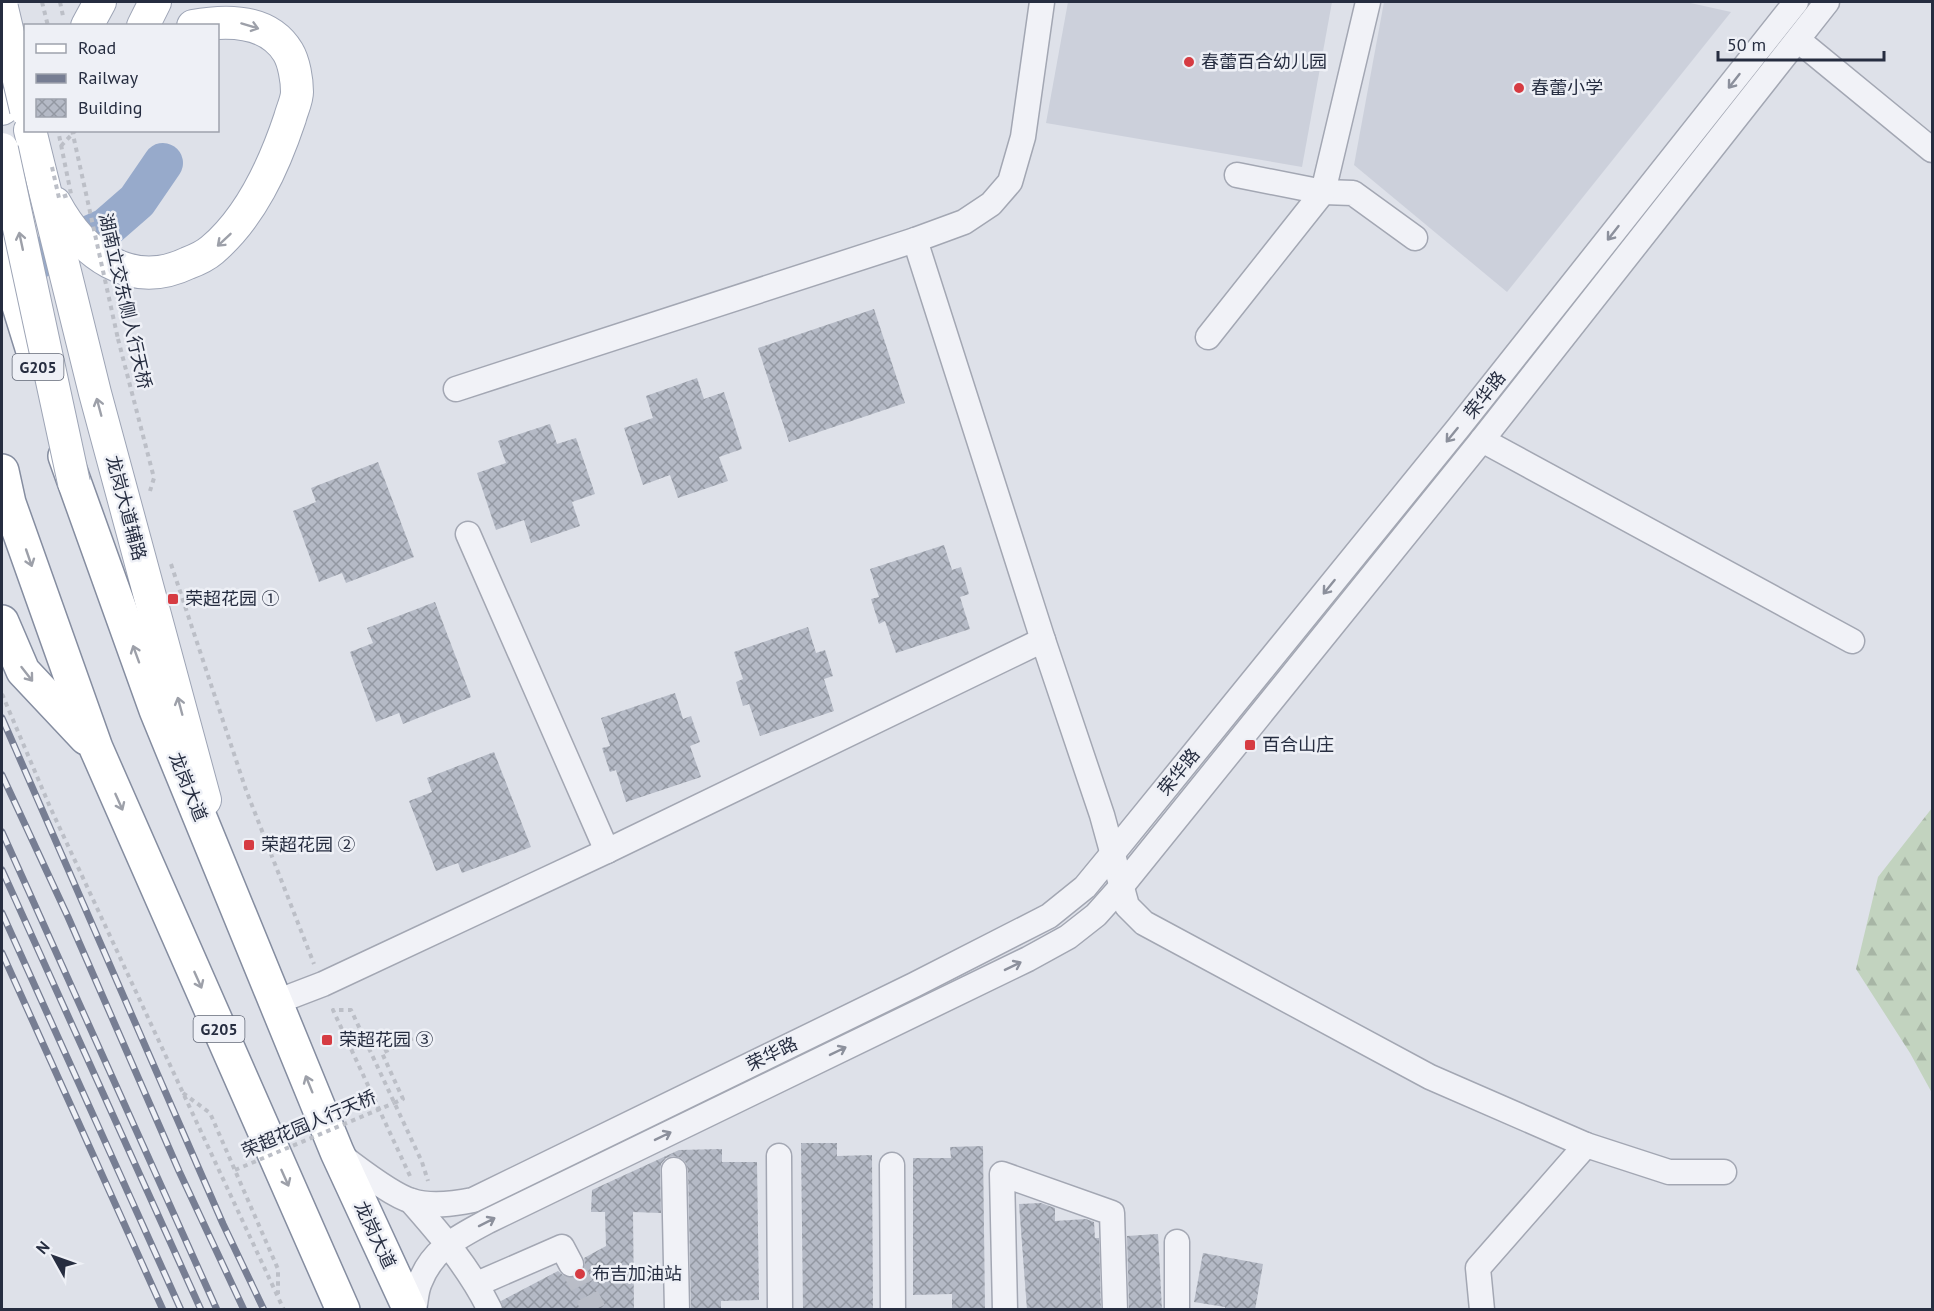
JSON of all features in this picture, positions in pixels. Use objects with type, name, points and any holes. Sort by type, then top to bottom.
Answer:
[{"type":"highway","name":"龙岗大道","points":[[2,251],[74,483],[156,710],[337,1152],[412,1310]]},
{"type":"highway","name":"G205","points":[[2,471],[9,503],[96,748],[343,1310]]},
{"type":"highway","points":[[2,622],[23,671],[96,748]]},
{"type":"main road","points":[[75,22],[100,2]]},
{"type":"main road","points":[[144,24],[155,2]]},
{"type":"main road","points":[[2,8],[24,102]]},
{"type":"main road","points":[[47,173],[75,236],[93,253],[118,267],[137,273],[176,269],[210,252],[231,233],[258,193],[284,137],[297,94],[294,71],[288,52],[265,31],[250,25],[231,22],[212,24]]},
{"type":"main road","points":[[2,109],[24,93]]},
{"type":"main road","points":[[26,132],[2,148],[74,483]]},
{"type":"main road","name":"龙岗大道辅路","points":[[30,132],[47,173],[114,464],[228,884]]},
{"type":"street","points":[[456,389],[964,222],[991,204],[1010,182],[1023,136],[1042,2]]},
{"type":"street","points":[[1208,337],[1323,192],[1368,2]]},
{"type":"street","name":"荣华路","points":[[412,1310],[420,1282],[434,1259],[448,1243],[510,1210],[1028,959],[1068,937],[1096,915],[1482,440],[1827,2]]},
{"type":"street","name":"荣华路","points":[[337,1152],[379,1182],[411,1190],[450,1204],[473,1200],[915,985],[1049,916],[1086,887],[1459,427],[1790,4]]},
{"type":"street","points":[[1798,40],[1932,150]]},
{"type":"street","points":[[1237,175],[1323,192],[1353,193],[1415,238]]},
{"type":"street","points":[[915,240],[1113,854],[1127,906],[1144,923],[1430,1077],[1586,1145],[1669,1172],[1724,1172]]},
{"type":"street","points":[[1482,440],[1852,641]]},
{"type":"street","points":[[468,534],[607,851]]},
{"type":"street","points":[[276,1002],[322,984],[607,851],[1043,640]]},
{"type":"street","points":[[1482,1310],[1478,1268],[1586,1145]]},
{"type":"street","points":[[779,1156],[780,1310]]},
{"type":"street","points":[[892,1165],[893,1310]]},
{"type":"street","points":[[674,1170],[676,1310]]},
{"type":"street","points":[[1005,1310],[1002,1174],[1112,1214],[1115,1310]]},
{"type":"street","points":[[411,1190],[477,1284],[490,1310]]},
{"type":"street","points":[[1177,1242],[1177,1310]]},
{"type":"street","points":[[477,1284],[562,1247],[571,1264]]},
{"type":"path","points":[[42,2],[48,24]]},
{"type":"path","points":[[60,2],[75,22]]},
{"type":"path","points":[[47,173],[59,198],[71,194],[58,132]]},
{"type":"path","name":"湖南立交东侧人行天桥","points":[[72,132],[118,339],[154,478],[148,496]]},
{"type":"path","points":[[170,560],[246,790],[314,964]]},
{"type":"path","points":[[2,694],[50,807],[284,1310]]},
{"type":"path","points":[[411,1190],[333,1010],[351,1010],[422,1162],[429,1185]]},
{"type":"path","points":[[394,1103],[403,1099],[382,1053],[414,1038]]},
{"type":"path","points":[[182,1092],[210,1113],[278,1269],[278,1298]]},
{"type":"path","name":"荣超花园人行天桥","points":[[235,1170],[394,1103]]},
{"type":"shaded area","name":"春蕾百合幼儿园","points":[[1068,2],[1332,2],[1302,167],[1046,123]]},
{"type":"shaded area","name":"春蕾小学","points":[[1384,2],[1686,2],[1731,12],[1507,292],[1354,165]]},
{"type":"green space","points":[[1932,808],[1932,1093],[1910,1053],[1856,969],[1878,877]]},
{"type":"building","points":[[874,309],[905,403],[789,442],[758,348]]},
{"type":"building","points":[[697,378],[704,399],[724,392],[742,449],[719,457],[728,481],[678,498],[670,475],[643,485],[624,428],[653,418],[646,396]]},
{"type":"building","points":[[550,424],[557,444],[576,438],[595,494],[572,502],[580,526],[531,543],[524,520],[496,530],[477,473],[506,463],[498,441]]},
{"type":"building","points":[[378,462],[414,557],[346,583],[342,573],[319,582],[293,511],[316,502],[311,488]]},
{"type":"building","points":[[944,545],[952,570],[961,567],[969,594],[960,597],[970,629],[896,653],[885,621],[879,624],[871,599],[879,597],[870,569]]},
{"type":"building","points":[[435,602],[471,697],[403,724],[399,713],[376,722],[350,652],[373,643],[367,628]]},
{"type":"building","points":[[808,627],[816,653],[825,650],[833,676],[824,679],[834,711],[760,736],[749,704],[743,706],[736,682],[743,679],[734,652]]},
{"type":"building","points":[[675,693],[683,719],[691,716],[700,742],[690,746],[701,777],[626,802],[616,770],[610,772],[602,748],[610,746],[601,718]]},
{"type":"building","points":[[494,752],[531,847],[462,873],[458,863],[436,871],[409,801],[432,792],[427,778]]},
{"type":"building","points":[[801,1143],[837,1143],[837,1156],[872,1155],[873,1310],[803,1310]]},
{"type":"building","points":[[983,1146],[985,1310],[952,1310],[952,1294],[913,1295],[913,1158],[951,1158],[950,1147]]},
{"type":"building","points":[[722,1149],[722,1162],[757,1162],[759,1300],[721,1301],[721,1310],[691,1310],[688,1170],[681,1158],[673,1156],[666,1158],[661,1164],[661,1213],[633,1212],[634,1310],[504,1310],[501,1301],[558,1271],[570,1278],[578,1276],[585,1265],[584,1258],[606,1246],[605,1212],[591,1212],[592,1190],[679,1150]]},
{"type":"building","points":[[1041,1203],[1055,1208],[1055,1221],[1086,1219],[1094,1222],[1095,1238],[1099,1238],[1101,1310],[1027,1310],[1019,1204]]},
{"type":"building","points":[[1158,1234],[1162,1310],[1129,1310],[1127,1236]]},
{"type":"building","points":[[1203,1253],[1263,1264],[1255,1310],[1225,1310],[1225,1307],[1194,1302]]},
{"type":"waterway","points":[[2,275],[106,228],[137,201],[163,163]]},
{"type":"tunnel","points":[[571,1264],[594,1310]]},
{"type":"railway","points":[[2,718],[223,1224],[264,1310]]},
{"type":"railway","points":[[2,775],[68,917],[179,1171],[244,1310]]},
{"type":"railway","points":[[2,832],[217,1310]]},
{"type":"railway","points":[[2,870],[201,1310]]},
{"type":"railway","points":[[2,913],[181,1310]]},
{"type":"railway","points":[[2,953],[163,1310]]},
{"type":"place","name":"春蕾百合幼儿园","points":[[1189,62]]},
{"type":"place","name":"春蕾小学","points":[[1519,88]]},
{"type":"place","name":"荣超花园 ①","points":[[173,599]]},
{"type":"place","name":"百合山庄","points":[[1250,745]]},
{"type":"place","name":"荣超花园 ②","points":[[249,845]]},
{"type":"place","name":"荣超花园 ③","points":[[327,1040]]},
{"type":"place","name":"布吉加油站","points":[[580,1274]]}]
